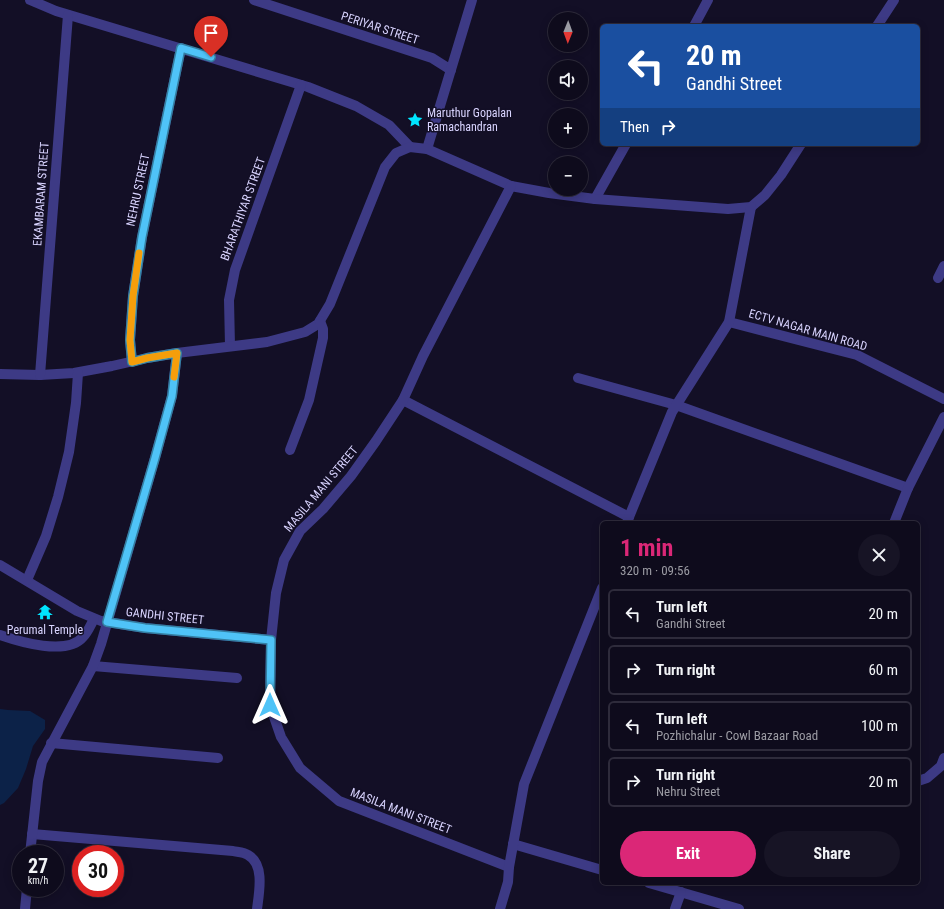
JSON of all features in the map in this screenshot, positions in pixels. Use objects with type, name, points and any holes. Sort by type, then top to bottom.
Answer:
[{"type":"street","points":[[30,0],[68,15],[301,85],[356,106],[390,125],[410,147]]},
{"type":"street","name":"PERIYAR STREET","points":[[254,0],[432,58],[451,70]]},
{"type":"street","points":[[427,149],[472,0]]},
{"type":"street","points":[[695,24],[708,0]]},
{"type":"street","points":[[878,24],[894,0]]},
{"type":"street","name":"EKAMBARAM STREET","points":[[40,375],[68,15]]},
{"type":"street","name":"NEHRU STREET","points":[[132,362],[130,340],[133,296],[142,237],[181,48]]},
{"type":"street","name":"BHARATHIYAR STREET","points":[[230,346],[229,300],[235,270],[301,85]]},
{"type":"street","points":[[595,199],[625,146]]},
{"type":"street","points":[[0,374],[40,375],[78,373],[177,353],[267,342],[306,332],[318,324],[330,304],[385,167],[396,153],[410,147],[427,149],[511,186],[595,199],[728,209],[751,207],[765,196],[800,146]]},
{"type":"street","name":"MASILA MANI STREET","points":[[509,867],[339,801],[300,768],[281,736],[270,705],[271,640],[276,593],[284,560],[300,531],[323,509],[351,476],[403,400],[422,356],[511,186]]},
{"type":"street","points":[[403,400],[628,520],[672,412],[729,322],[751,207]]},
{"type":"street","points":[[938,278],[944,266]]},
{"type":"street","points":[[290,450],[309,400],[323,338],[323,329],[320,321]]},
{"type":"street","name":"ECTV NAGAR MAIN ROAD","points":[[729,322],[857,355],[944,398]]},
{"type":"street","points":[[31,845],[38,781],[42,762],[93,666],[101,644],[172,396],[177,353]]},
{"type":"street","points":[[27,580],[46,536],[58,497],[69,452],[76,403],[78,373]]},
{"type":"street","points":[[578,378],[676,405],[908,488]]},
{"type":"street","points":[[895,521],[908,488],[944,417]]},
{"type":"street","name":"GANDHI STREET","points":[[0,565],[76,611],[101,621],[145,628],[271,640]]},
{"type":"street","points":[[500,909],[508,882],[509,867],[524,784],[600,593]]},
{"type":"street","points":[[0,635],[18,641],[49,647],[71,645],[83,638],[94,618]]},
{"type":"street","points":[[93,666],[237,678]]},
{"type":"street","points":[[52,743],[218,758]]},
{"type":"street","points":[[920,780],[927,778],[940,766],[944,758]]},
{"type":"street","points":[[32,834],[232,851],[248,854],[256,862],[259,871],[257,909]]},
{"type":"street","points":[[513,844],[600,869]]},
{"type":"street","points":[[655,885],[739,909]]},
{"type":"street","points":[[675,909],[681,892]]},
{"type":"street","points":[[25,909],[26,897]]},
{"type":"water","points":[[0,709],[30,711],[45,720],[45,729],[33,746],[18,788],[4,803],[0,805]]},
{"type":"slow traffic","points":[[139,253],[133,296],[130,340],[132,362],[177,353],[174,377]]},
{"type":"place","name":"Maruthur Gopalan Ramachandran","points":[[415,120]]},
{"type":"place","name":"Perumal Temple","points":[[45,612]]},
{"type":"route","points":[[211,57],[181,48],[142,237],[133,296],[130,340],[132,362],[177,353],[172,396],[107,622],[145,628],[271,640],[270,705]]}]
